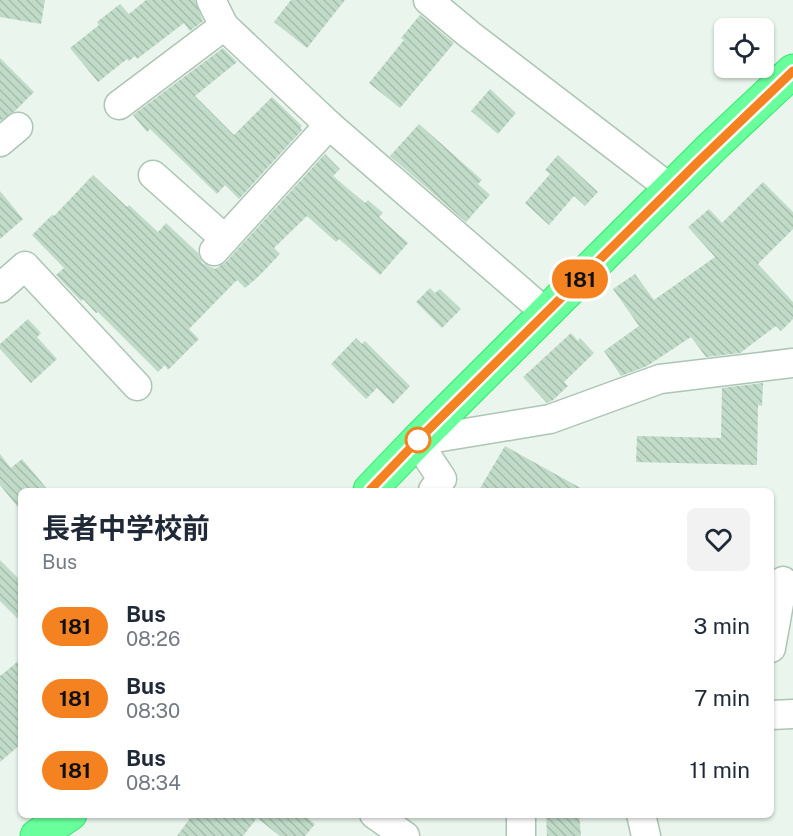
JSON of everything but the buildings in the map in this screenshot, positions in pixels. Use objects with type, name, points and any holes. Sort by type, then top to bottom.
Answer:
[{"type":"highway","points":[[372,488],[671,189],[793,71]]},
{"type":"highway","points":[[38,836],[64,818]]},
{"type":"street","points":[[211,0],[224,26],[329,125],[546,313]]},
{"type":"street","points":[[428,0],[671,189]]},
{"type":"street","points":[[119,105],[224,26]]},
{"type":"street","points":[[153,175],[219,245],[329,125]]},
{"type":"street","points":[[0,288],[25,266],[137,386]]},
{"type":"street","points":[[435,488],[442,479],[417,441],[550,419],[660,379],[793,363]]},
{"type":"street","points":[[774,631],[783,581]]},
{"type":"street","points":[[774,715],[793,714]]},
{"type":"street","points":[[380,818],[405,836]]},
{"type":"street","points":[[521,818],[521,836]]},
{"type":"street","points":[[642,818],[646,836]]},
{"type":"bus line","name":"181","points":[[372,488],[698,162],[793,71]]}]
